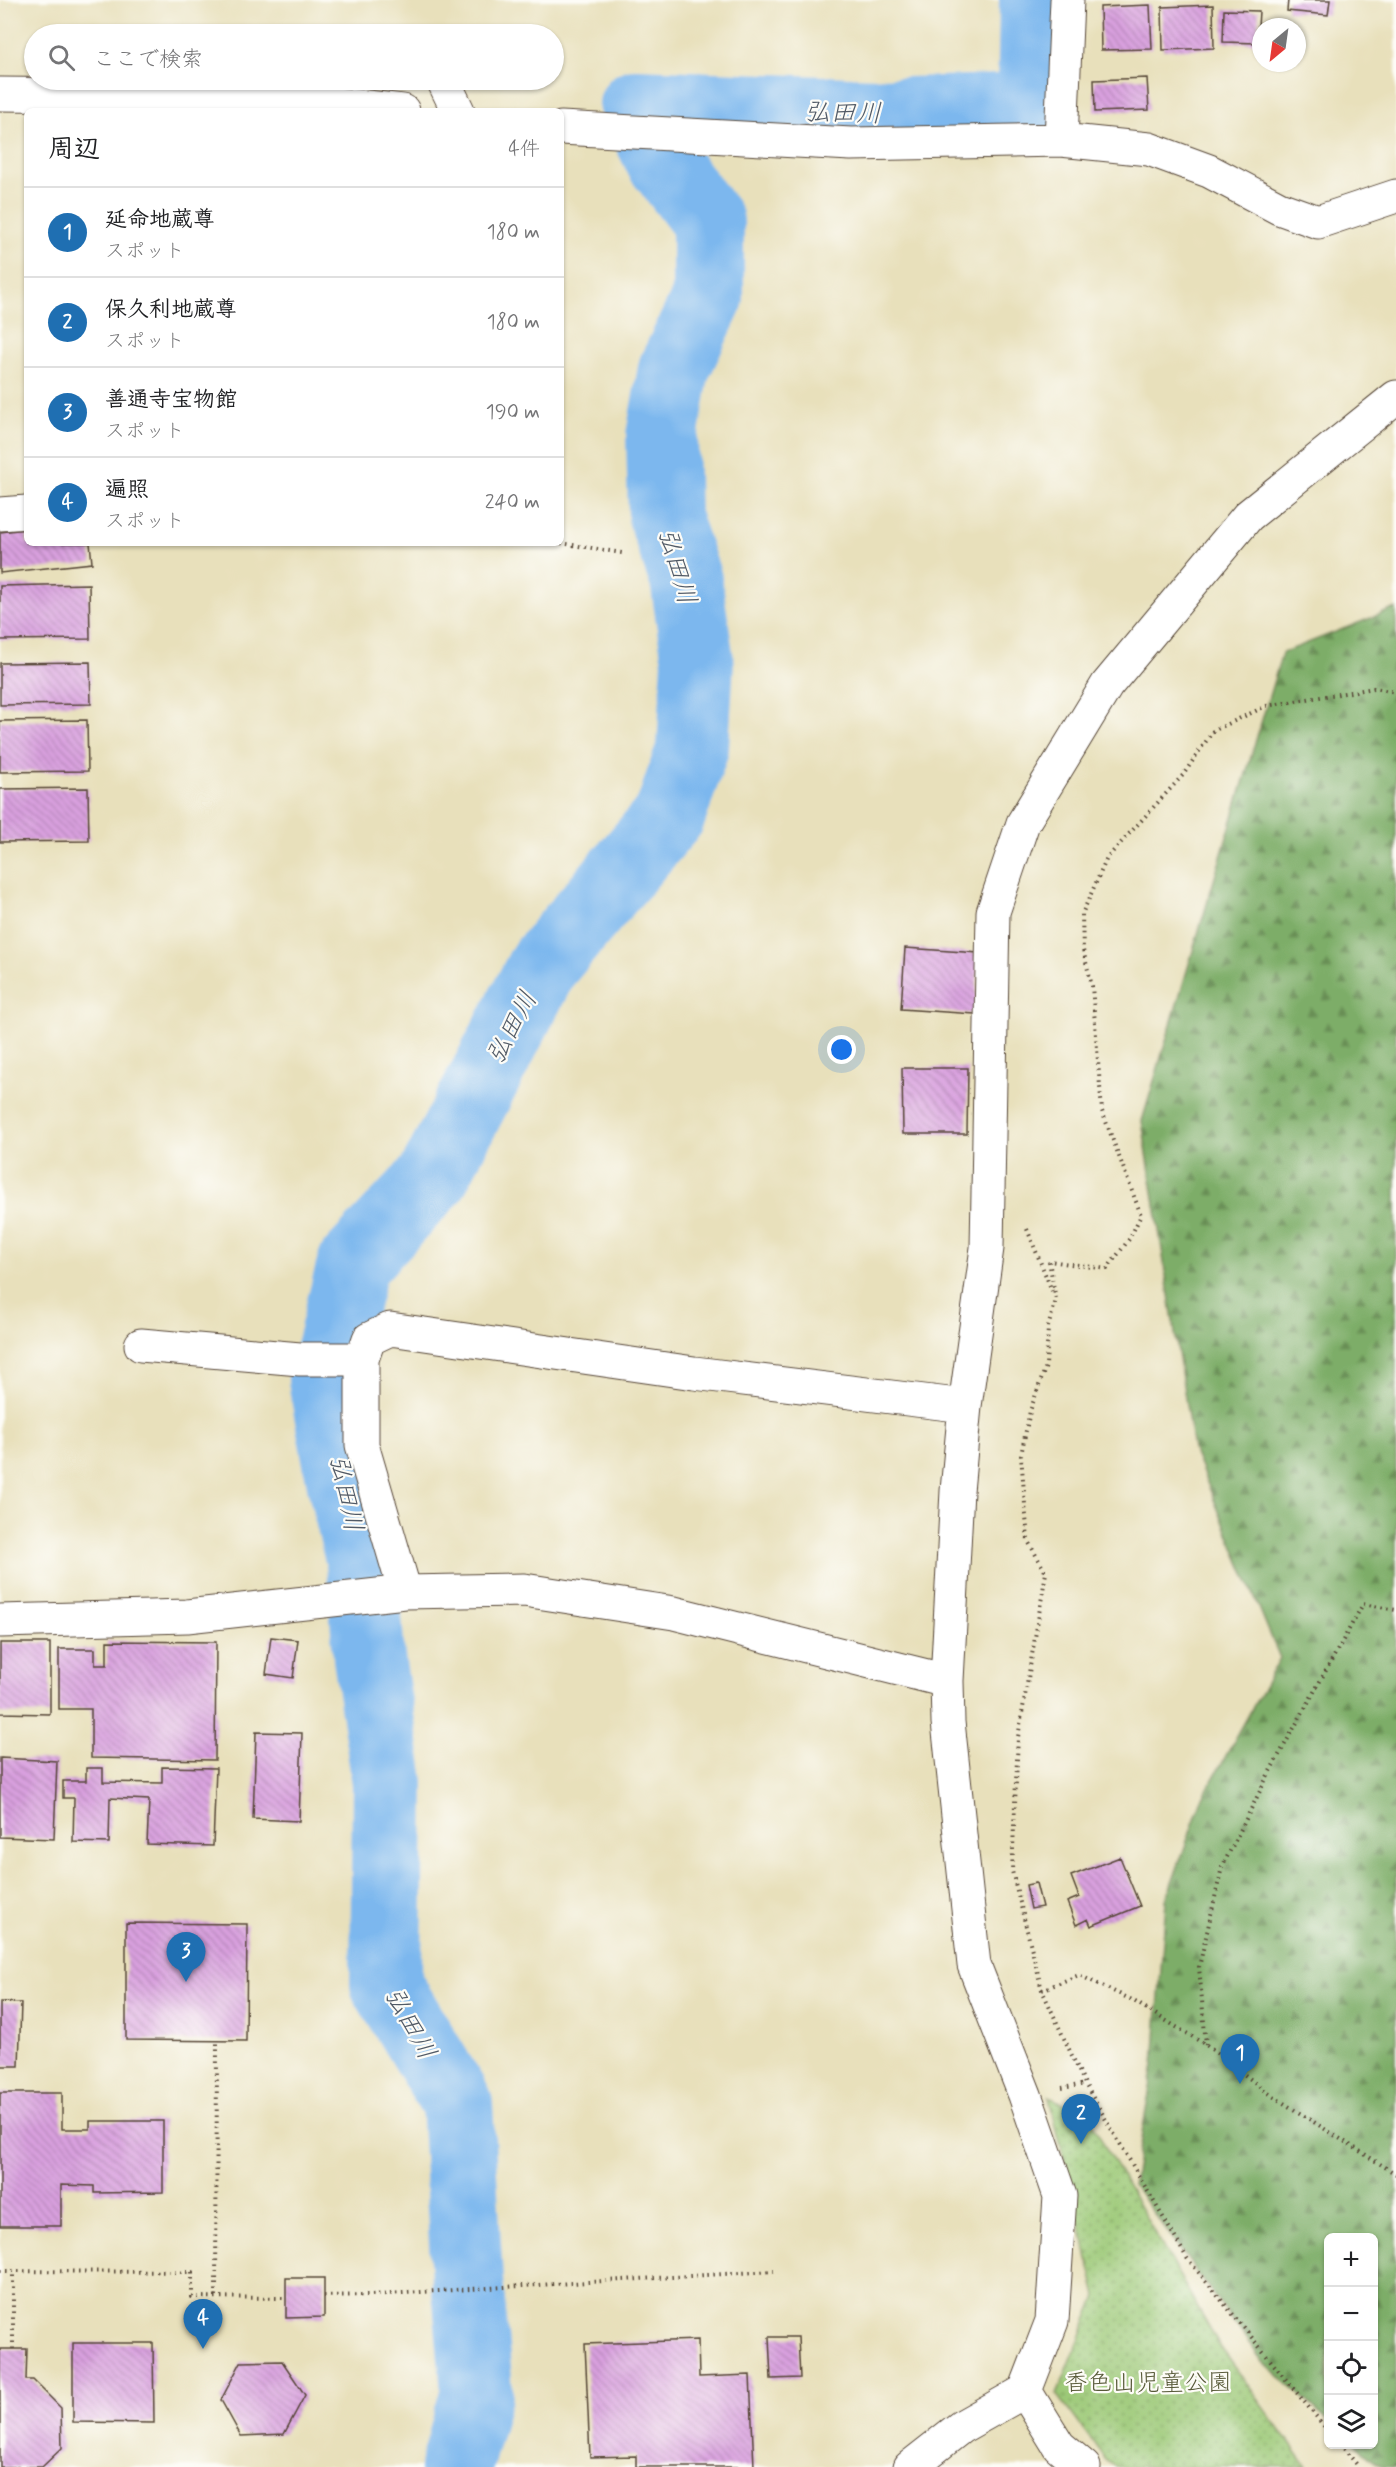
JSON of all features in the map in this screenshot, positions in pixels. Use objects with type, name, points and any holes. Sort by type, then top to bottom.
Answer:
[{"type":"street","points":[[1061,140],[1067,0]]},
{"type":"street","points":[[0,94],[200,96],[379,108]]},
{"type":"street","points":[[564,128],[851,144],[1061,140],[1149,149],[1209,171],[1279,208],[1318,222],[1396,196]]},
{"type":"street","points":[[910,2467],[961,2427],[1025,2391],[1052,2321],[1060,2196],[1025,2095],[974,1965],[948,1722],[947,1681],[957,1491],[965,1406],[987,1248],[993,912],[1023,823],[1107,686],[1248,516],[1396,397]]},
{"type":"street","points":[[0,514],[24,512]]},
{"type":"street","points":[[399,1593],[391,1550],[362,1445],[362,1359],[369,1339],[390,1329],[694,1373],[965,1406]]},
{"type":"street","points":[[141,1345],[300,1359],[362,1359]]},
{"type":"street","points":[[0,1621],[187,1616],[399,1593],[524,1590],[674,1613],[947,1681]]},
{"type":"street","points":[[1025,2391],[1059,2446],[1084,2467]]},
{"type":"path","points":[[564,543],[622,553]]},
{"type":"path","points":[[1324,2426],[1187,2258],[1085,2084],[1042,1990],[1012,1871],[1018,1737],[1046,1573],[1028,1541],[1021,1455],[1030,1411],[1046,1366],[1048,1327],[1056,1300],[1049,1261],[1107,1269],[1130,1238],[1141,1215],[1102,1111],[1092,986],[1083,950],[1082,914],[1107,858],[1183,775],[1213,731],[1266,706],[1374,688],[1396,692]]},
{"type":"path","points":[[1206,2045],[1199,1967],[1222,1867],[1269,1773],[1363,1604],[1396,1610]]},
{"type":"path","points":[[1042,1990],[1079,1975],[1132,2000],[1206,2045],[1271,2095],[1396,2174]]},
{"type":"path","points":[[216,2297],[217,2041]]},
{"type":"path","points":[[0,2271],[192,2272],[192,2297],[286,2298]]},
{"type":"path","points":[[13,2271],[13,2349]]},
{"type":"path","points":[[324,2296],[537,2286],[774,2271]]},
{"type":"path","points":[[1343,2449],[1359,2467]]},
{"type":"green space","points":[[1396,608],[1396,2467],[1382,2467],[1361,2449],[1378,2449],[1378,2233],[1324,2233],[1324,2416],[1263,2362],[1133,2185],[1154,2065],[1166,1900],[1202,1799],[1280,1658],[1193,1449],[1142,1121],[1282,653]]},
{"type":"green space","name":"香色山児童公園","points":[[1049,2097],[1086,2113],[1219,2345],[1307,2467],[1115,2467],[1106,2460],[1057,2394],[1097,2296]]},
{"type":"building","points":[[1288,0],[1330,0],[1328,15],[1287,11]]},
{"type":"building","points":[[1150,5],[1152,49],[1101,50],[1100,7]]},
{"type":"building","points":[[1213,5],[1214,48],[1163,50],[1162,7]]},
{"type":"building","points":[[1224,10],[1259,11],[1259,18],[1252,18],[1252,43],[1223,42]]},
{"type":"building","points":[[1147,78],[1149,110],[1095,112],[1094,80]]},
{"type":"building","points":[[24,529],[24,546],[90,546],[92,563],[0,573],[0,532]]},
{"type":"building","points":[[89,584],[90,639],[0,640],[0,586]]},
{"type":"building","points":[[90,662],[91,704],[0,705],[0,663]]},
{"type":"building","points":[[87,720],[88,771],[0,772],[0,721]]},
{"type":"building","points":[[88,788],[89,841],[0,842],[0,789]]},
{"type":"building","points":[[905,948],[979,953],[975,1014],[901,1009]]},
{"type":"building","points":[[902,1068],[968,1068],[967,1134],[903,1134]]},
{"type":"building","points":[[271,1637],[298,1640],[293,1678],[266,1674]]},
{"type":"building","points":[[107,1641],[216,1642],[215,1760],[91,1758],[91,1709],[59,1709],[59,1649],[95,1649],[95,1665],[107,1665]]},
{"type":"building","points":[[0,1643],[50,1643],[50,1714],[0,1713]]},
{"type":"building","points":[[256,1732],[302,1733],[299,1821],[253,1819]]},
{"type":"building","points":[[0,1758],[57,1761],[54,1839],[0,1837]]},
{"type":"building","points":[[162,1767],[216,1768],[213,1846],[147,1844],[149,1800],[110,1798],[109,1843],[73,1842],[74,1798],[63,1798],[63,1781],[86,1781],[86,1768],[103,1768],[103,1782],[162,1783]]},
{"type":"building","points":[[1120,1857],[1140,1906],[1091,1926],[1088,1919],[1076,1925],[1067,1902],[1079,1897],[1071,1876]]},
{"type":"building","points":[[1036,1883],[1042,1907],[1031,1909],[1026,1885]]},
{"type":"building","points":[[126,1923],[247,1924],[246,2041],[126,2040]]},
{"type":"building","points":[[0,2002],[21,2003],[19,2066],[0,2066]]},
{"type":"building","points":[[0,2093],[62,2093],[62,2129],[90,2129],[90,2121],[163,2121],[163,2192],[94,2193],[94,2186],[61,2185],[61,2226],[0,2226]]},
{"type":"building","points":[[286,2278],[324,2278],[324,2317],[286,2318]]},
{"type":"building","points":[[769,2337],[798,2337],[800,2378],[771,2379]]},
{"type":"building","points":[[698,2340],[699,2377],[750,2375],[754,2467],[636,2467],[636,2456],[590,2457],[585,2344]]},
{"type":"building","points":[[73,2343],[153,2343],[154,2423],[73,2422]]},
{"type":"building","points":[[0,2349],[27,2349],[26,2380],[33,2380],[61,2408],[62,2448],[42,2467],[0,2467]]},
{"type":"building","points":[[282,2361],[305,2395],[284,2434],[241,2436],[221,2400],[241,2362]]},
{"type":"waterway","name":"弘田川","points":[[456,2467],[477,2391],[467,2279],[457,2104],[386,1984],[388,1782],[369,1658],[362,1563],[343,1484],[324,1380],[353,1264],[432,1179],[543,965],[670,815],[693,747],[698,661],[686,580],[664,517],[662,436],[674,369],[708,297],[708,222],[661,160],[635,105],[877,114],[1033,109],[1035,0]]},
{"type":"place","name":"善通寺宝物館","points":[[186,1982]]},
{"type":"place","name":"延命地蔵尊","points":[[1240,2084]]},
{"type":"place","name":"保久利地蔵尊","points":[[1081,2144]]},
{"type":"place","name":"遍照","points":[[203,2349]]}]
